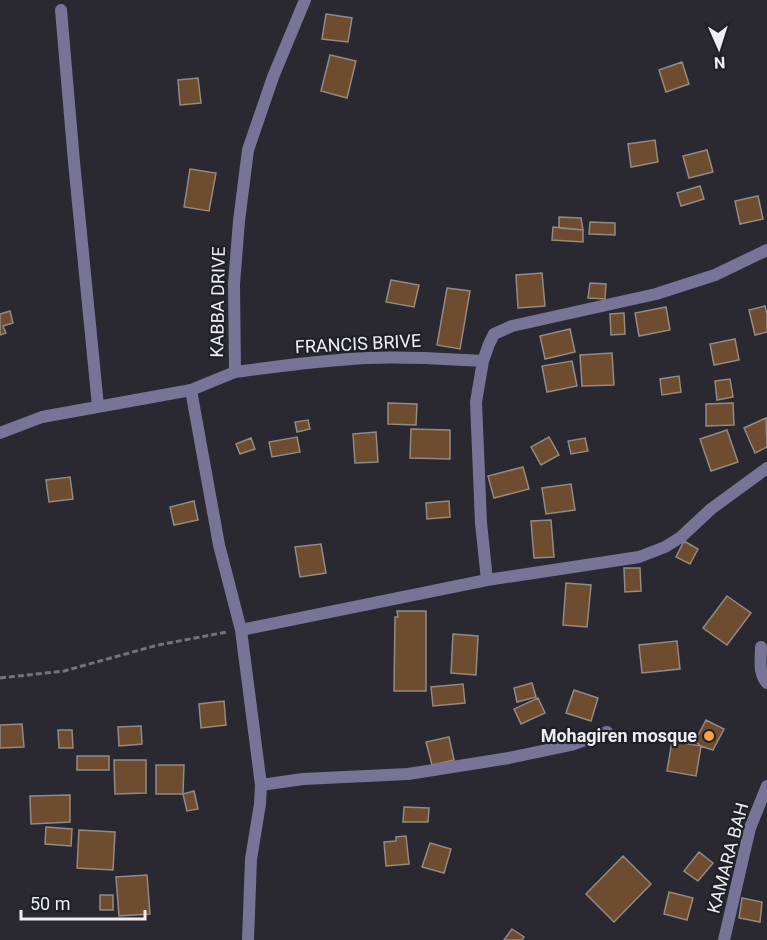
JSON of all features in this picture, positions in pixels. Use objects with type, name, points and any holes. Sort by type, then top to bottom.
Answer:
[{"type":"street","name":"KABBA DRIVE","points":[[0,433],[42,417],[191,390],[235,372],[234,284],[248,150],[273,77],[305,0]]},
{"type":"street","points":[[61,10],[98,406]]},
{"type":"street","points":[[487,580],[481,523],[476,402],[483,361],[494,334],[512,326],[656,294],[715,275],[767,250]]},
{"type":"street","name":"FRANCIS BRIVE","points":[[235,372],[311,362],[369,358],[420,357],[483,361]]},
{"type":"street","points":[[191,390],[219,545],[241,630],[261,784],[251,859],[248,940]]},
{"type":"street","points":[[241,630],[487,580],[639,557],[665,547],[681,537],[711,509],[767,468]]},
{"type":"street","points":[[761,647],[761,671],[767,683]]},
{"type":"street","points":[[261,784],[303,779],[408,774],[509,758],[571,745],[607,732]]},
{"type":"street","name":"KAMARA BAH","points":[[724,940],[750,828],[767,786]]},
{"type":"path","points":[[0,678],[64,671],[158,645],[241,630]]},
{"type":"building","points":[[326,14],[352,18],[348,42],[322,39]]},
{"type":"building","points":[[330,55],[356,61],[347,98],[321,91]]},
{"type":"building","points":[[682,62],[689,84],[666,92],[659,70]]},
{"type":"building","points":[[198,78],[201,103],[180,105],[178,80]]},
{"type":"building","points":[[655,140],[658,162],[631,167],[628,144]]},
{"type":"building","points":[[707,150],[713,172],[689,178],[683,156]]},
{"type":"building","points":[[190,169],[216,173],[209,211],[184,207]]},
{"type":"building","points":[[700,186],[704,199],[681,206],[677,193]]},
{"type":"building","points":[[758,196],[763,219],[740,224],[735,201]]},
{"type":"building","points":[[559,217],[581,218],[583,230],[559,228]]},
{"type":"building","points":[[590,222],[615,223],[615,235],[589,234]]},
{"type":"building","points":[[553,227],[583,230],[583,242],[552,240]]},
{"type":"building","points":[[542,273],[545,306],[518,308],[516,275]]},
{"type":"building","points":[[391,280],[419,285],[414,307],[386,302]]},
{"type":"building","points":[[590,283],[606,284],[605,299],[588,298]]},
{"type":"building","points":[[447,288],[470,291],[460,349],[437,345]]},
{"type":"building","points":[[765,306],[767,332],[755,335],[749,310]]},
{"type":"building","points":[[666,307],[670,330],[639,336],[635,313]]},
{"type":"building","points":[[10,311],[13,323],[3,326],[6,333],[0,335],[0,314]]},
{"type":"building","points":[[624,313],[625,334],[611,335],[610,314]]},
{"type":"building","points":[[570,329],[575,352],[545,359],[540,336]]},
{"type":"building","points":[[735,339],[739,360],[714,365],[710,344]]},
{"type":"building","points":[[612,353],[614,385],[582,386],[580,355]]},
{"type":"building","points":[[572,361],[577,386],[547,392],[542,366]]},
{"type":"building","points":[[679,376],[681,392],[662,395],[660,379]]},
{"type":"building","points":[[730,379],[733,397],[717,400],[715,381]]},
{"type":"building","points":[[388,403],[417,404],[416,425],[388,424]]},
{"type":"building","points":[[733,403],[734,425],[706,426],[706,404]]},
{"type":"building","points":[[766,418],[767,447],[755,453],[744,428]]},
{"type":"building","points":[[308,420],[310,429],[297,432],[295,422]]},
{"type":"building","points":[[411,429],[450,430],[450,459],[410,458]]},
{"type":"building","points":[[727,430],[738,462],[711,471],[700,439]]},
{"type":"building","points":[[376,432],[378,462],[355,463],[353,434]]},
{"type":"building","points":[[297,437],[300,452],[272,457],[269,442]]},
{"type":"building","points":[[549,437],[559,455],[541,465],[531,447]]},
{"type":"building","points":[[251,438],[255,449],[240,454],[236,444]]},
{"type":"building","points":[[585,438],[588,451],[571,454],[568,441]]},
{"type":"building","points":[[523,467],[529,489],[494,498],[488,476]]},
{"type":"building","points":[[70,477],[73,499],[49,502],[46,480]]},
{"type":"building","points":[[571,484],[575,510],[546,514],[542,488]]},
{"type":"building","points":[[194,501],[198,520],[174,525],[170,507]]},
{"type":"building","points":[[449,501],[450,517],[427,519],[426,503]]},
{"type":"building","points":[[551,520],[554,557],[534,558],[531,521]]},
{"type":"building","points":[[684,541],[698,549],[690,564],[676,557]]},
{"type":"building","points":[[321,544],[326,573],[300,577],[295,547]]},
{"type":"building","points":[[624,568],[640,568],[641,591],[625,592]]},
{"type":"building","points":[[566,583],[591,585],[587,627],[563,625]]},
{"type":"building","points":[[727,596],[751,613],[727,645],[703,628]]},
{"type":"building","points":[[397,611],[426,611],[426,691],[394,691]]},
{"type":"building","points":[[453,634],[478,636],[476,675],[451,673]]},
{"type":"building","points":[[677,641],[680,669],[642,673],[639,645]]},
{"type":"building","points":[[532,683],[536,697],[517,702],[514,688]]},
{"type":"building","points":[[463,684],[465,703],[433,706],[431,687]]},
{"type":"building","points":[[574,690],[598,698],[591,721],[566,713]]},
{"type":"building","points":[[538,698],[545,713],[521,724],[514,709]]},
{"type":"building","points":[[224,701],[226,725],[201,728],[199,704]]},
{"type":"building","points":[[706,720],[724,729],[713,750],[695,741]]},
{"type":"building","points":[[22,724],[24,747],[0,748],[0,725]]},
{"type":"building","points":[[141,726],[142,744],[119,746],[118,727]]},
{"type":"building","points":[[58,730],[72,730],[73,748],[59,748]]},
{"type":"building","points":[[449,737],[454,760],[432,765],[426,742]]},
{"type":"building","points":[[672,741],[701,746],[696,776],[667,771]]},
{"type":"building","points":[[77,756],[109,756],[109,770],[77,770]]},
{"type":"building","points":[[114,760],[146,760],[146,793],[115,794]]},
{"type":"building","points":[[156,765],[184,765],[183,794],[156,794]]},
{"type":"building","points":[[194,791],[198,809],[187,811],[183,794]]},
{"type":"building","points":[[70,795],[70,822],[31,824],[30,796]]},
{"type":"building","points":[[404,807],[429,808],[428,822],[403,822]]},
{"type":"building","points":[[46,827],[72,829],[71,846],[45,844]]},
{"type":"building","points":[[79,830],[115,832],[113,870],[77,868]]},
{"type":"building","points":[[406,836],[409,864],[386,866],[384,842],[396,841],[396,837]]},
{"type":"building","points":[[430,843],[451,849],[444,873],[422,867]]},
{"type":"building","points":[[699,852],[713,863],[698,881],[684,871]]},
{"type":"building","points":[[623,856],[651,884],[614,922],[586,894]]},
{"type":"building","points":[[147,875],[150,914],[119,916],[116,877]]},
{"type":"building","points":[[669,892],[693,898],[687,920],[664,914]]},
{"type":"building","points":[[100,895],[113,895],[113,910],[100,910]]},
{"type":"building","points":[[742,898],[762,902],[760,922],[739,918]]},
{"type":"building","points":[[512,929],[524,937],[522,940],[504,940]]},
{"type":"place","name":"Mohagiren mosque","points":[[709,736]]}]
